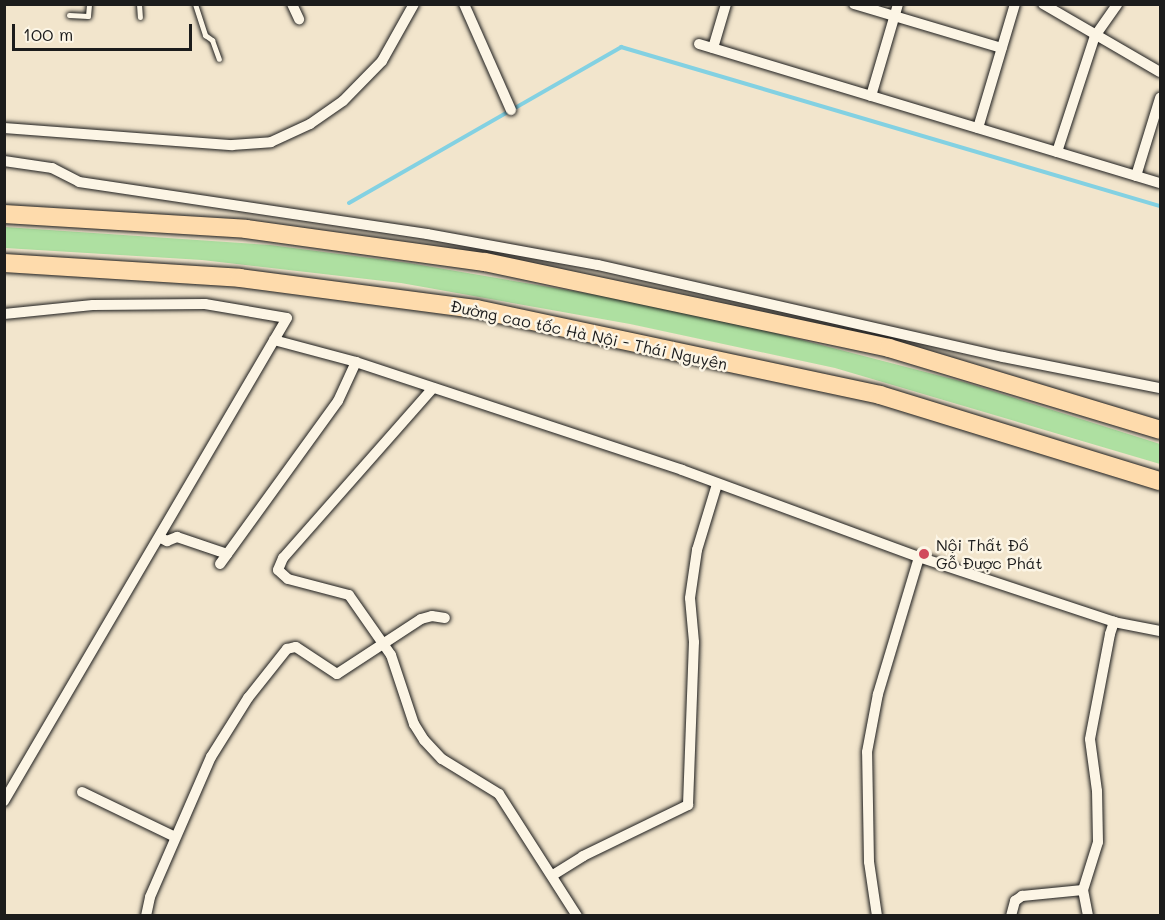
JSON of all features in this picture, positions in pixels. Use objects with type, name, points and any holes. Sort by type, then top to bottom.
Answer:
[{"type":"highway","points":[[4,214],[246,229],[485,262],[889,348],[1161,430]]},
{"type":"highway","name":"Đường cao tốc Hà Nội - Thái Nguyên","points":[[4,263],[240,278],[476,309],[880,396],[1161,481]]},
{"type":"street","points":[[292,4],[299,19]]},
{"type":"street","points":[[4,128],[232,145],[271,142],[310,124],[343,101],[382,61],[414,4]]},
{"type":"street","points":[[464,4],[511,110]]},
{"type":"street","points":[[713,48],[726,4]]},
{"type":"street","points":[[854,4],[1002,48]]},
{"type":"street","points":[[871,96],[898,4]]},
{"type":"street","points":[[978,128],[1015,4]]},
{"type":"street","points":[[1043,4],[1142,64],[1161,72]]},
{"type":"street","points":[[1057,152],[1095,36],[1118,4]]},
{"type":"street","points":[[699,44],[1161,183]]},
{"type":"street","points":[[1136,176],[1161,98]]},
{"type":"street","points":[[4,161],[52,168],[79,182],[427,234],[598,266],[1004,357],[1161,388]]},
{"type":"street","points":[[4,314],[93,305],[205,304],[287,318],[4,801]]},
{"type":"street","points":[[274,340],[356,362],[1114,622],[1161,631]]},
{"type":"street","points":[[220,564],[338,401],[356,362]]},
{"type":"street","points":[[433,388],[279,565],[280,576],[349,595],[385,642],[424,740],[442,759],[495,790],[553,875],[577,915]]},
{"type":"street","points":[[553,875],[583,856],[688,805],[694,642],[690,598],[697,550],[717,484]]},
{"type":"street","points":[[160,538],[167,541],[177,537],[227,554]]},
{"type":"street","points":[[877,915],[869,862],[867,752],[878,694],[919,557]]},
{"type":"street","points":[[146,915],[150,897],[211,757],[248,698],[287,649],[296,647],[334,675],[428,616],[445,618]]},
{"type":"street","points":[[1088,915],[1083,890],[1098,835],[1091,730],[1114,622]]},
{"type":"street","points":[[82,792],[175,837]]},
{"type":"street","points":[[1011,915],[1022,896],[1083,890]]},
{"type":"lane","points":[[69,15],[88,16],[89,4]]},
{"type":"lane","points":[[139,4],[140,17]]},
{"type":"lane","points":[[195,4],[205,35],[212,40],[219,59]]},
{"type":"green space","points":[[5,227],[270,245],[409,263],[626,300],[775,333],[964,382],[1160,444],[1160,464],[835,368],[630,324],[401,283],[202,260],[5,248]]},
{"type":"waterway","points":[[349,203],[621,47],[1160,206]]},
{"type":"place","name":"Nội Thất Đồ Gỗ Được Phát","points":[[924,554]]}]
